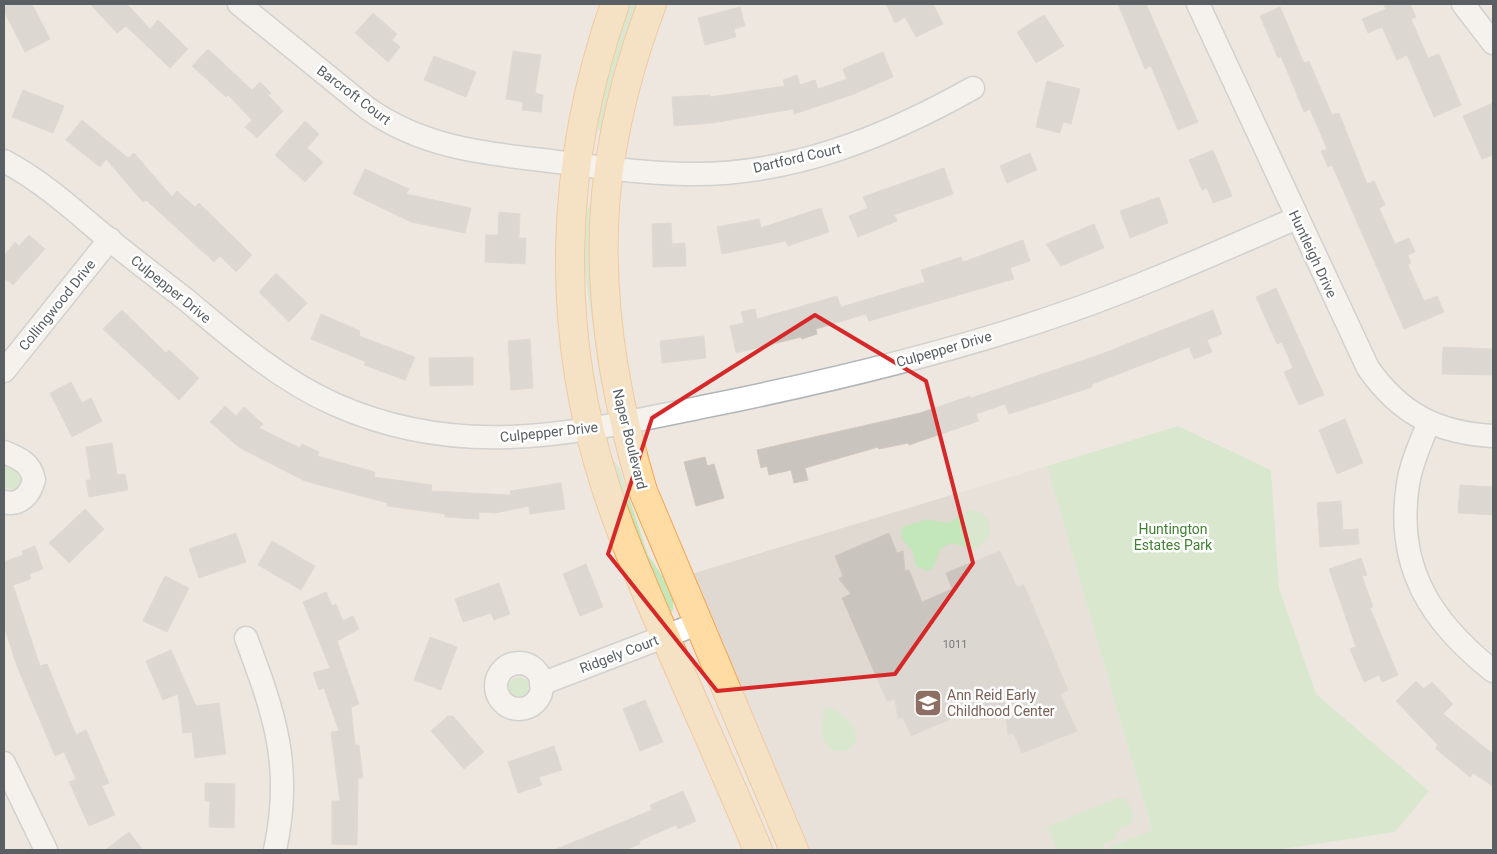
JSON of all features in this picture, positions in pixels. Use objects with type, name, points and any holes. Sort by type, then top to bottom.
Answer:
[{"type":"main road","points":[[615,4],[599,49],[585,105],[576,164],[570,236],[572,309],[580,375],[591,430],[605,483],[624,538],[755,849]]},
{"type":"main road","name":"Naper Boulevard","points":[[652,4],[634,54],[620,110],[609,168],[604,223],[606,294],[614,366],[624,422],[643,491],[790,842]]},
{"type":"street","name":"Barcroft Court","points":[[240,4],[367,108],[383,120],[412,134],[462,149],[609,168]]},
{"type":"street","name":"Huntleigh Drive","points":[[1198,4],[1296,218],[1368,368],[1394,399],[1429,422],[1451,431],[1493,436]]},
{"type":"street","points":[[1463,4],[1493,43]]},
{"type":"street","name":"Dartford Court","points":[[609,168],[687,174],[729,172],[800,161],[882,135],[973,88]]},
{"type":"street","name":"Culpepper Drive","points":[[4,161],[30,175],[272,369],[331,403],[359,414],[426,433],[466,438],[510,438],[591,430],[820,382],[965,344],[1105,298],[1200,260],[1296,218]]},
{"type":"street","name":"Collingwood Drive","points":[[4,371],[110,239]]},
{"type":"street","points":[[1429,422],[1408,483],[1405,515],[1408,550],[1416,578],[1437,616],[1466,649],[1493,671]]},
{"type":"street","points":[[4,452],[28,464],[34,480],[26,496],[18,502],[4,502]]},
{"type":"street","name":"Ridgely Court","points":[[541,684],[698,624]]},
{"type":"street","points":[[246,638],[275,719],[280,744],[283,771],[282,805],[275,850]]},
{"type":"street","points":[[4,763],[46,850]]},
{"type":"street","points":[[755,849],[790,842]]},
{"type":"highlighted area","points":[[815,315],[926,381],[973,563],[895,674],[717,691],[608,554],[652,418]]},
{"type":"shaded area","name":"Ann Reid Early Childhood Center","points":[[1047,466],[1152,830],[1109,847],[1110,850],[804,850],[688,575]]},
{"type":"green space","points":[[624,4],[640,4],[602,132],[598,129],[596,105]]},
{"type":"green space","points":[[592,201],[604,386],[601,384],[583,257],[582,229],[587,210]]},
{"type":"green space","name":"Huntington Estates Park","points":[[1178,426],[1271,470],[1279,588],[1316,694],[1429,791],[1395,832],[1276,850],[1110,850],[1109,847],[1152,830],[1047,466]]},
{"type":"green space","points":[[615,462],[619,468],[648,555],[673,592],[673,609],[669,616],[642,557],[613,464]]},
{"type":"green space","points":[[4,465],[19,470],[24,479],[18,490],[4,488]]},
{"type":"green space","points":[[970,510],[982,513],[988,520],[990,530],[987,541],[975,549],[950,543],[940,550],[933,568],[927,571],[916,566],[912,550],[902,540],[901,528],[926,519],[950,523],[962,513]]},
{"type":"green space","points":[[519,677],[527,680],[530,688],[527,696],[519,699],[511,696],[508,688],[511,680]]},
{"type":"green space","points":[[827,707],[843,715],[855,729],[856,741],[847,751],[835,751],[830,748],[824,739],[822,722],[824,710]]},
{"type":"green space","points":[[1119,797],[1127,800],[1134,817],[1130,825],[1119,829],[1114,840],[1104,844],[1101,850],[1092,848],[1087,850],[1057,850],[1047,827]]},
{"type":"building","points":[[10,4],[32,4],[50,39],[25,52],[4,11],[4,7]]},
{"type":"building","points":[[90,4],[127,4],[150,29],[158,20],[188,49],[170,68],[126,26],[117,33]]},
{"type":"building","points":[[886,4],[933,4],[943,24],[916,37],[905,17],[895,23]]},
{"type":"building","points":[[1118,4],[1146,4],[1198,122],[1178,130],[1151,66],[1145,69]]},
{"type":"building","points":[[1383,4],[1410,4],[1416,17],[1411,19],[1428,58],[1439,54],[1461,105],[1434,117],[1407,55],[1397,60],[1382,27],[1368,33],[1362,19],[1386,9]]},
{"type":"building","points":[[740,7],[745,26],[734,29],[736,37],[705,45],[698,18]]},
{"type":"building","points":[[1280,7],[1304,63],[1309,61],[1332,115],[1339,113],[1367,184],[1374,181],[1385,205],[1379,208],[1395,244],[1409,238],[1415,252],[1408,255],[1411,263],[1408,265],[1424,301],[1437,296],[1444,312],[1404,329],[1332,165],[1328,167],[1321,151],[1327,149],[1310,109],[1304,112],[1281,56],[1278,58],[1260,16]]},
{"type":"building","points":[[373,13],[397,34],[392,40],[400,47],[388,62],[355,33]]},
{"type":"building","points":[[1044,15],[1064,46],[1036,63],[1017,32]]},
{"type":"building","points":[[208,49],[252,90],[260,82],[271,93],[268,95],[283,111],[257,138],[245,127],[252,120],[228,95],[226,97],[192,66]]},
{"type":"building","points":[[513,51],[541,55],[535,93],[543,95],[541,112],[522,110],[523,102],[506,99]]},
{"type":"building","points":[[883,52],[893,77],[854,94],[794,114],[793,109],[712,123],[674,126],[672,97],[710,95],[710,97],[785,86],[783,80],[797,75],[800,85],[815,80],[818,89],[847,79],[843,69]]},
{"type":"building","points":[[434,56],[476,72],[466,97],[424,80]]},
{"type":"building","points":[[1047,81],[1080,89],[1071,124],[1063,122],[1060,133],[1036,127]]},
{"type":"building","points":[[23,90],[64,106],[53,133],[12,117]]},
{"type":"building","points":[[1493,103],[1493,155],[1482,159],[1463,116]]},
{"type":"building","points":[[82,120],[128,158],[134,153],[172,197],[177,191],[195,207],[199,203],[252,255],[236,272],[220,256],[214,262],[146,200],[143,202],[106,159],[100,167],[66,140]]},
{"type":"building","points":[[305,121],[319,134],[307,148],[323,162],[305,182],[275,155]]},
{"type":"building","points":[[1213,150],[1232,196],[1213,203],[1207,188],[1202,190],[1189,160]]},
{"type":"building","points":[[1030,153],[1037,170],[1007,183],[1000,166]]},
{"type":"building","points":[[944,168],[953,194],[894,215],[897,221],[858,237],[849,216],[868,208],[863,197]]},
{"type":"building","points":[[365,169],[409,189],[406,194],[471,208],[465,233],[411,222],[353,194]]},
{"type":"building","points":[[1159,197],[1168,223],[1130,238],[1120,211]]},
{"type":"building","points":[[821,208],[829,232],[788,246],[786,241],[722,254],[717,227],[759,219],[761,228]]},
{"type":"building","points":[[499,212],[520,214],[519,238],[526,238],[525,264],[485,262],[486,235],[498,235]]},
{"type":"building","points":[[671,223],[672,244],[685,243],[686,266],[653,267],[652,224]]},
{"type":"building","points":[[1094,224],[1104,248],[1061,266],[1046,244]]},
{"type":"building","points":[[29,235],[45,249],[13,285],[4,278],[4,256],[15,242],[19,246]]},
{"type":"building","points":[[1023,240],[1030,261],[1010,268],[1014,279],[869,321],[866,314],[816,329],[817,334],[802,339],[801,337],[736,353],[730,326],[744,323],[741,312],[755,309],[757,319],[837,296],[841,307],[925,282],[921,270],[961,257],[963,262]]},
{"type":"building","points":[[276,273],[307,303],[289,322],[259,292]]},
{"type":"building","points":[[1276,288],[1324,395],[1299,405],[1284,372],[1293,368],[1282,342],[1277,344],[1256,297]]},
{"type":"building","points":[[122,310],[166,353],[169,350],[199,378],[179,400],[103,329]]},
{"type":"building","points":[[1213,310],[1222,334],[1207,340],[1212,352],[1194,359],[1189,347],[1092,384],[1092,387],[1009,414],[1005,404],[976,414],[979,421],[909,445],[908,443],[879,449],[878,447],[805,468],[808,480],[794,483],[791,470],[769,475],[767,466],[761,468],[757,450],[920,413],[970,396],[971,398],[1099,355]]},
{"type":"building","points":[[321,314],[360,331],[359,336],[415,357],[405,380],[364,365],[366,362],[311,339]]},
{"type":"building","points":[[704,336],[706,358],[662,363],[660,341]]},
{"type":"building","points":[[530,339],[533,388],[511,390],[508,341]]},
{"type":"building","points":[[1443,347],[1493,349],[1493,375],[1442,374]]},
{"type":"building","points":[[473,357],[473,385],[430,386],[429,358]]},
{"type":"building","points":[[71,382],[82,403],[91,398],[102,421],[72,437],[50,393]]},
{"type":"building","points":[[225,406],[236,416],[244,407],[263,424],[259,428],[300,448],[302,444],[319,452],[317,456],[375,472],[374,477],[432,485],[431,491],[511,495],[510,491],[561,483],[565,509],[530,514],[529,506],[495,513],[479,512],[479,519],[445,517],[445,514],[387,506],[388,503],[305,481],[240,448],[210,422]]},
{"type":"building","points":[[1345,419],[1363,463],[1337,474],[1319,430]]},
{"type":"building","points":[[112,443],[117,475],[125,474],[128,490],[89,497],[86,480],[91,480],[86,447]]},
{"type":"building","points":[[705,457],[707,466],[714,464],[724,498],[696,506],[684,462]]},
{"type":"building","points":[[1460,485],[1493,487],[1493,515],[1458,513]]},
{"type":"building","points":[[1341,501],[1343,530],[1358,529],[1359,544],[1320,547],[1317,503]]},
{"type":"building","points":[[85,509],[104,529],[69,563],[49,543]]},
{"type":"building","points":[[236,533],[246,562],[199,578],[189,549]]},
{"type":"building","points":[[889,533],[897,553],[903,551],[905,571],[909,570],[922,602],[952,589],[946,573],[1000,551],[1017,587],[1024,585],[1068,690],[1060,694],[1077,731],[1022,753],[1014,734],[1008,734],[1006,715],[999,718],[981,720],[976,708],[911,736],[903,717],[898,718],[895,699],[887,701],[842,598],[851,594],[839,579],[843,576],[835,556]]},
{"type":"building","points":[[272,541],[315,566],[301,590],[258,565]]},
{"type":"building","points":[[35,546],[43,569],[29,574],[31,579],[13,585],[40,666],[47,664],[76,735],[86,730],[109,783],[102,786],[115,815],[89,826],[69,782],[76,779],[64,752],[55,756],[17,666],[4,626],[4,562],[23,555],[22,551]]},
{"type":"building","points":[[1361,558],[1367,575],[1362,576],[1373,607],[1370,608],[1398,675],[1382,682],[1379,675],[1364,682],[1350,649],[1356,647],[1329,569]]},
{"type":"building","points":[[586,564],[603,607],[580,616],[563,574]]},
{"type":"building","points":[[165,576],[189,588],[167,632],[143,621]]},
{"type":"building","points":[[499,583],[510,614],[494,620],[491,613],[463,622],[455,599]]},
{"type":"building","points":[[326,592],[332,606],[336,604],[343,621],[353,616],[359,629],[337,641],[359,704],[351,707],[355,745],[359,745],[363,778],[358,778],[357,845],[332,844],[332,801],[340,801],[331,732],[339,731],[324,688],[319,690],[313,673],[330,668],[303,602]]},
{"type":"building","points":[[430,637],[457,647],[441,690],[414,680]]},
{"type":"building","points":[[171,650],[196,706],[219,703],[226,754],[195,758],[192,732],[183,733],[178,694],[163,700],[146,661]]},
{"type":"building","points":[[1416,681],[1424,689],[1432,682],[1453,704],[1443,714],[1493,754],[1493,786],[1473,773],[1470,777],[1435,748],[1438,745],[1396,701]]},
{"type":"building","points":[[645,700],[663,742],[640,751],[623,709]]},
{"type":"building","points":[[448,716],[453,716],[484,752],[464,769],[431,731]]},
{"type":"building","points":[[554,746],[562,770],[539,777],[542,785],[518,793],[508,762]]},
{"type":"building","points":[[205,783],[235,784],[234,828],[209,827],[210,801],[205,801]]},
{"type":"building","points":[[683,791],[696,821],[678,829],[676,825],[639,841],[640,844],[625,850],[554,850],[652,810],[650,805]]},
{"type":"building","points":[[129,832],[143,850],[105,850]]},
{"type":"place","name":"Ann Reid Early Childhood Center","points":[[928,703]]}]
